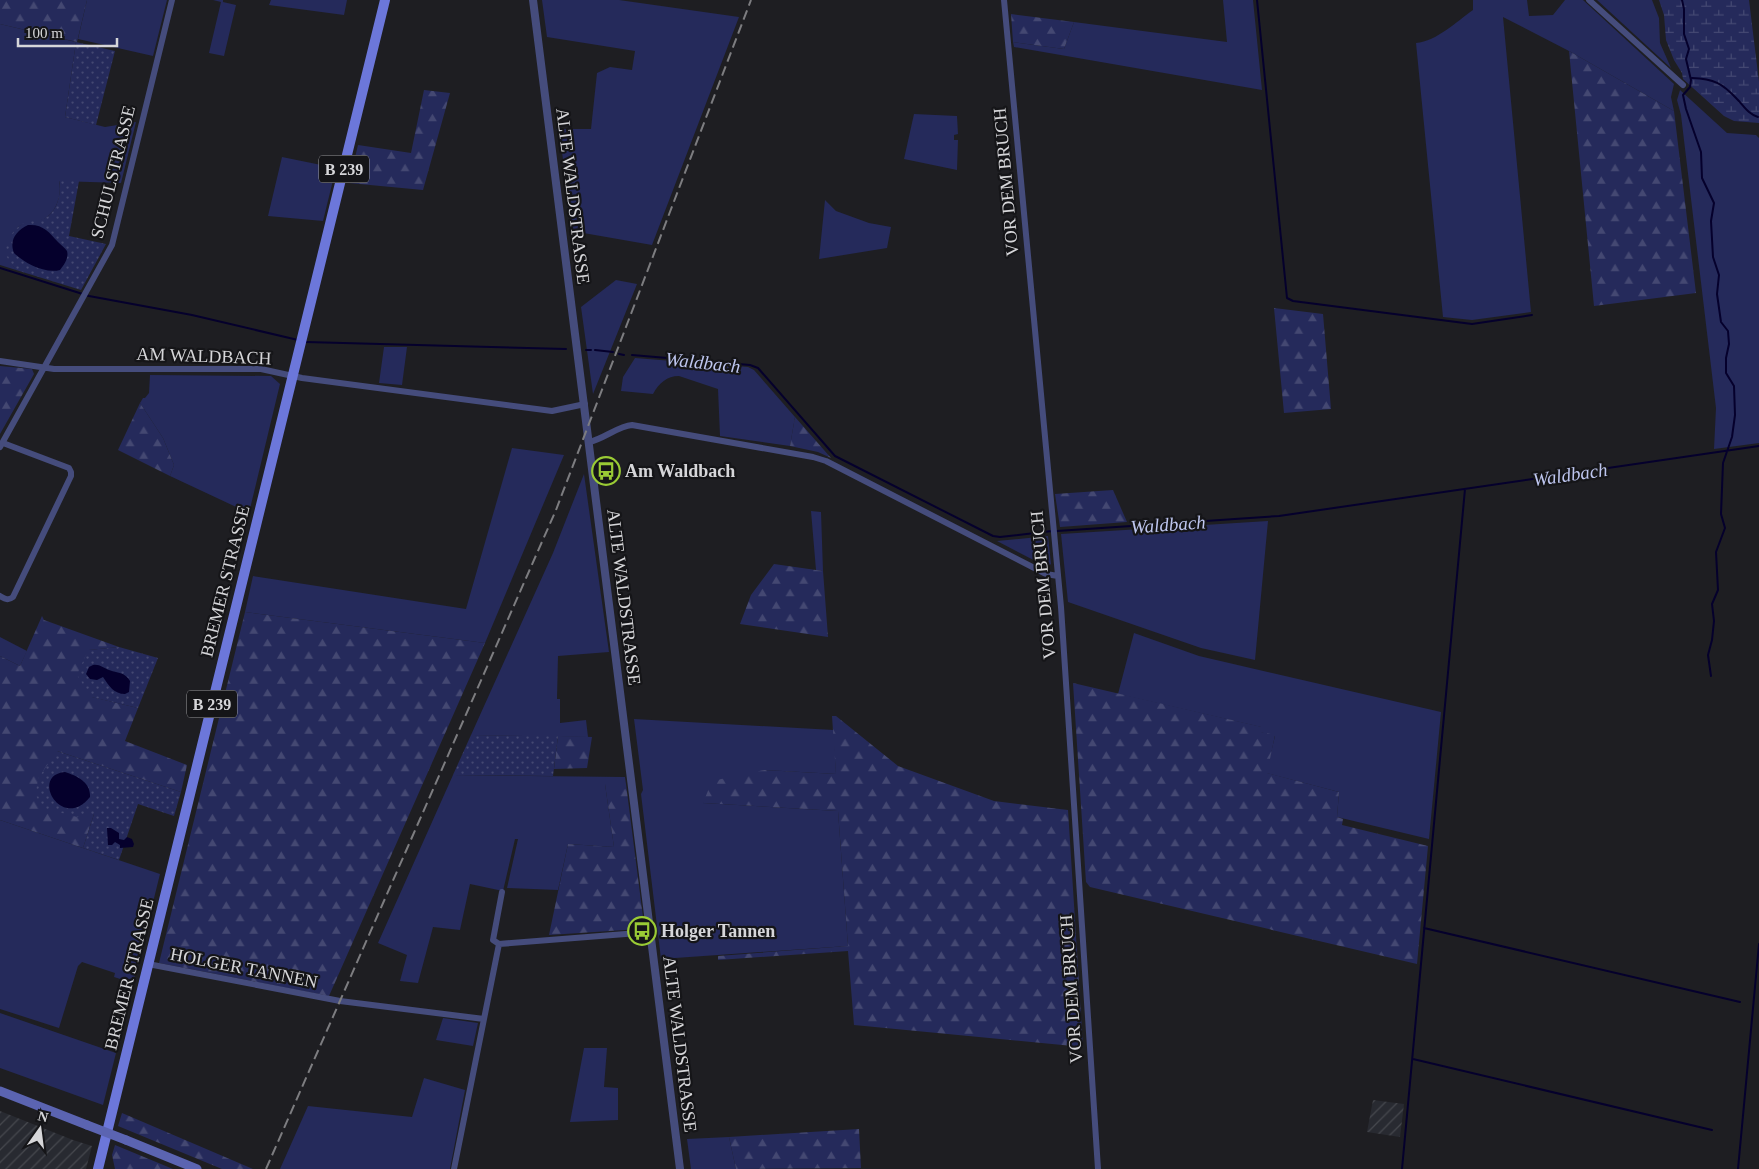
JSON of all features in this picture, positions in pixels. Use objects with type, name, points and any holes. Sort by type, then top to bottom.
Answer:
[{"type":"main road","name":"BREMER STRASSE","points":[[98,1169],[385,0]]},
{"type":"main road","points":[[0,1090],[197,1169]]},
{"type":"street","name":"SCHULSTRASSE","points":[[1,445],[112,245],[172,0]]},
{"type":"street","name":"ALTE WALDSTRASSE","points":[[533,0],[680,1169]]},
{"type":"street","name":"VOR DEM BRUCH","points":[[1004,0],[1055,536],[1098,1169]]},
{"type":"street","points":[[1589,0],[1683,85]]},
{"type":"street","name":"AM WALDBACH","points":[[0,361],[54,369],[261,369],[292,376],[552,411],[585,404]]},
{"type":"street","points":[[589,442],[599,440],[632,425],[813,457],[1046,574],[1058,576]]},
{"type":"street","points":[[0,596],[10,600],[13,597],[71,476],[69,468],[1,445]]},
{"type":"street","points":[[502,892],[493,940],[499,944],[651,932]]},
{"type":"street","points":[[454,1169],[499,944]]},
{"type":"street","name":"HOLGER TANNEN","points":[[148,964],[340,1001],[484,1019]]},
{"type":"shaded area","points":[[28,225],[45,229],[67,251],[67,259],[60,270],[54,271],[35,267],[14,253],[12,244],[15,236]]},
{"type":"shaded area","points":[[93,665],[126,676],[130,681],[129,692],[121,694],[115,691],[103,677],[97,680],[90,679],[86,674],[89,667]]},
{"type":"shaded area","points":[[65,772],[82,780],[88,787],[90,797],[79,806],[69,808],[60,805],[54,799],[50,790],[50,782],[55,775]]},
{"type":"shaded area","points":[[107,828],[111,828],[119,833],[119,839],[124,840],[127,837],[132,839],[133,847],[120,848],[120,845],[115,842],[112,845],[108,845]]},
{"type":"shaded area","points":[[1373,1100],[1404,1104],[1400,1137],[1367,1132]]},
{"type":"shaded area","points":[[0,1111],[92,1146],[86,1169],[0,1169]]},
{"type":"green space","points":[[0,0],[87,0],[77,42],[0,24]]},
{"type":"green space","points":[[87,0],[167,0],[153,56],[78,39]]},
{"type":"green space","points":[[213,0],[223,0],[223,2],[236,5],[224,56],[209,53],[221,2]]},
{"type":"green space","points":[[271,0],[347,0],[344,15],[269,5]]},
{"type":"green space","points":[[542,0],[619,0],[739,17],[652,245],[572,231],[560,136],[556,129],[591,129],[597,73],[610,67],[632,70],[635,51],[547,37]]},
{"type":"green space","points":[[1223,0],[1253,0],[1262,90],[1014,47],[1013,42],[1064,49],[1074,22],[1227,42]]},
{"type":"green space","points":[[1473,0],[1527,0],[1529,16],[1553,15],[1565,0],[1583,0],[1674,84],[1671,97],[1674,111],[1569,51],[1503,17],[1531,312],[1472,320],[1443,317],[1416,43],[1439,35],[1473,10]]},
{"type":"green space","points":[[1597,0],[1652,0],[1659,18],[1660,43],[1671,68]]},
{"type":"green space","points":[[1659,0],[1749,0],[1759,82],[1759,123],[1734,121],[1724,116],[1683,79],[1666,40],[1664,15]]},
{"type":"green space","points":[[1011,14],[1074,22],[1064,49],[1013,42]]},
{"type":"green space","points":[[0,24],[76,42],[65,117],[105,127],[136,122],[121,183],[59,181],[58,202],[52,212],[44,219],[18,227],[7,256],[16,270],[0,265]]},
{"type":"green space","points":[[76,42],[115,51],[96,125],[65,117]]},
{"type":"green space","points":[[1569,51],[1674,111],[1696,293],[1594,306]]},
{"type":"green space","points":[[424,90],[450,93],[423,190],[349,183],[358,145],[411,153]]},
{"type":"green space","points":[[1680,90],[1727,133],[1756,135],[1759,138],[1759,443],[1714,449],[1716,408],[1681,115],[1677,100]]},
{"type":"green space","points":[[914,114],[957,116],[958,134],[954,135],[954,140],[958,140],[957,170],[904,159]]},
{"type":"green space","points":[[282,157],[336,168],[323,221],[268,216]]},
{"type":"green space","points":[[59,180],[79,181],[69,236],[106,244],[81,290],[16,270],[7,257],[6,252],[10,236],[17,228],[26,222],[45,218],[53,211],[58,202]]},
{"type":"green space","points":[[825,200],[836,211],[869,223],[891,227],[887,248],[819,259]]},
{"type":"green space","points":[[616,280],[637,284],[593,394],[581,307]]},
{"type":"green space","points":[[1274,308],[1323,314],[1331,409],[1284,413]]},
{"type":"green space","points":[[384,347],[407,347],[402,385],[379,383]]},
{"type":"green space","points":[[635,358],[748,367],[754,370],[795,417],[790,446],[720,436],[718,389],[679,376],[671,377],[664,381],[653,394],[621,391],[623,377]]},
{"type":"green space","points":[[0,366],[32,369],[34,374],[0,434]]},
{"type":"green space","points":[[150,375],[271,376],[280,384],[249,513],[170,476],[174,465],[163,438],[140,403],[149,393]]},
{"type":"green space","points":[[140,403],[163,438],[174,465],[170,476],[118,450]]},
{"type":"green space","points":[[795,417],[831,458],[818,452],[790,446]]},
{"type":"green space","points":[[512,448],[564,455],[485,643],[245,612],[253,576],[466,609]]},
{"type":"green space","points":[[584,474],[609,652],[558,656],[557,699],[560,699],[560,723],[586,720],[588,737],[471,735],[553,553]]},
{"type":"green space","points":[[1113,490],[1127,522],[1060,527],[1055,494]]},
{"type":"green space","points":[[811,511],[821,512],[823,571],[816,570]]},
{"type":"green space","points":[[1268,521],[1255,660],[1201,648],[1068,602],[1061,534]]},
{"type":"green space","points":[[1048,536],[1051,564],[1047,567],[997,541]]},
{"type":"green space","points":[[774,564],[823,571],[828,637],[740,624],[751,595]]},
{"type":"green space","points":[[245,612],[485,643],[329,996],[159,963]]},
{"type":"green space","points":[[42,616],[44,620],[119,647],[89,650],[92,697],[138,708],[125,741],[187,765],[181,792],[57,751],[94,814],[83,848],[0,820],[0,656],[20,666]]},
{"type":"green space","points":[[1134,633],[1199,656],[1441,712],[1429,839],[1337,817],[1339,792],[1266,773],[1275,736],[1260,732],[1261,727],[1118,694]]},
{"type":"green space","points":[[0,637],[27,651],[20,666],[0,656]]},
{"type":"green space","points":[[119,647],[158,658],[138,708],[91,697],[77,675],[88,650]]},
{"type":"green space","points":[[1073,683],[1262,727],[1261,732],[1275,735],[1267,773],[1339,792],[1337,817],[1343,819],[1342,825],[1428,846],[1417,964],[1090,887],[1086,882]]},
{"type":"green space","points":[[832,716],[836,716],[898,766],[994,801],[1068,810],[1083,1047],[854,1025],[848,951],[718,960],[718,956],[848,946],[838,811],[703,803],[712,781],[764,770],[836,774]]},
{"type":"green space","points":[[634,719],[834,730],[836,774],[764,770],[703,803],[838,811],[848,946],[661,959]]},
{"type":"green space","points":[[471,735],[558,736],[553,776],[453,775]]},
{"type":"green space","points":[[558,736],[592,737],[587,768],[554,769]]},
{"type":"green space","points":[[57,751],[181,792],[174,816],[138,804],[119,860],[83,848],[94,814],[77,817],[43,808],[35,794],[39,777]]},
{"type":"green space","points":[[453,775],[625,777],[626,784],[605,784],[614,847],[568,844],[558,890],[507,888],[518,839],[515,839],[503,891],[470,884],[460,930],[433,927],[418,983],[400,981],[407,955],[378,943]]},
{"type":"green space","points":[[605,784],[626,784],[644,925],[640,929],[549,935],[568,844],[614,847]]},
{"type":"green space","points":[[0,820],[160,874],[133,983],[114,977],[115,973],[82,962],[78,966],[59,1028],[0,1009]]},
{"type":"green space","points":[[0,1013],[116,1053],[103,1105],[0,1068]]},
{"type":"green space","points":[[443,1018],[478,1023],[473,1046],[436,1040]]},
{"type":"green space","points":[[584,1048],[607,1048],[604,1087],[618,1088],[618,1120],[570,1122]]},
{"type":"green space","points":[[424,1078],[465,1090],[450,1169],[280,1169],[308,1106],[412,1117]]},
{"type":"green space","points":[[122,1113],[253,1169],[222,1169],[118,1126]]},
{"type":"green space","points":[[859,1129],[861,1168],[736,1169],[729,1137]]},
{"type":"green space","points":[[729,1137],[736,1169],[691,1169],[687,1139]]},
{"type":"green space","points":[[115,1145],[173,1169],[115,1169],[112,1155]]},
{"type":"waterway","points":[[1257,0],[1287,298],[1293,301],[1472,324],[1532,315]]},
{"type":"waterway","points":[[1682,0],[1684,34],[1689,49],[1686,59],[1691,80],[1690,87],[1683,95],[1701,152],[1702,178],[1714,203],[1711,221],[1713,257],[1719,275],[1717,294],[1721,322],[1728,331],[1729,344],[1726,358],[1726,373],[1734,386],[1735,415],[1732,437],[1723,463],[1721,514],[1725,528],[1716,552],[1718,590],[1712,604],[1714,621],[1708,655],[1711,676]]},
{"type":"waterway","points":[[1692,78],[1706,79],[1717,83],[1732,94],[1749,112],[1758,117]]},
{"type":"waterway","points":[[0,268],[89,296],[192,315],[298,340]]},
{"type":"waterway","points":[[306,342],[566,349]]},
{"type":"waterway","name":"Waldbach","points":[[586,350],[591,350]]},
{"type":"waterway","name":"Waldbach","points":[[595,350],[613,352]]},
{"type":"waterway","name":"Waldbach","points":[[619,354],[624,355]]},
{"type":"waterway","name":"Waldbach","points":[[632,355],[750,365],[758,368],[835,456],[993,536],[1000,537],[1052,531]]},
{"type":"waterway","name":"Waldbach","points":[[1057,531],[1279,516],[1759,446]]},
{"type":"waterway","points":[[1402,1169],[1465,489]]},
{"type":"waterway","points":[[1424,928],[1740,1002]]},
{"type":"waterway","points":[[1738,1169],[1759,944]]},
{"type":"waterway","points":[[1413,1059],[1712,1130]]},
{"type":"railway","points":[[266,1169],[556,510],[751,0]]},
{"type":"place","name":"Am Waldbach","points":[[606,471]]},
{"type":"place","name":"Holger Tannen","points":[[642,931]]}]
